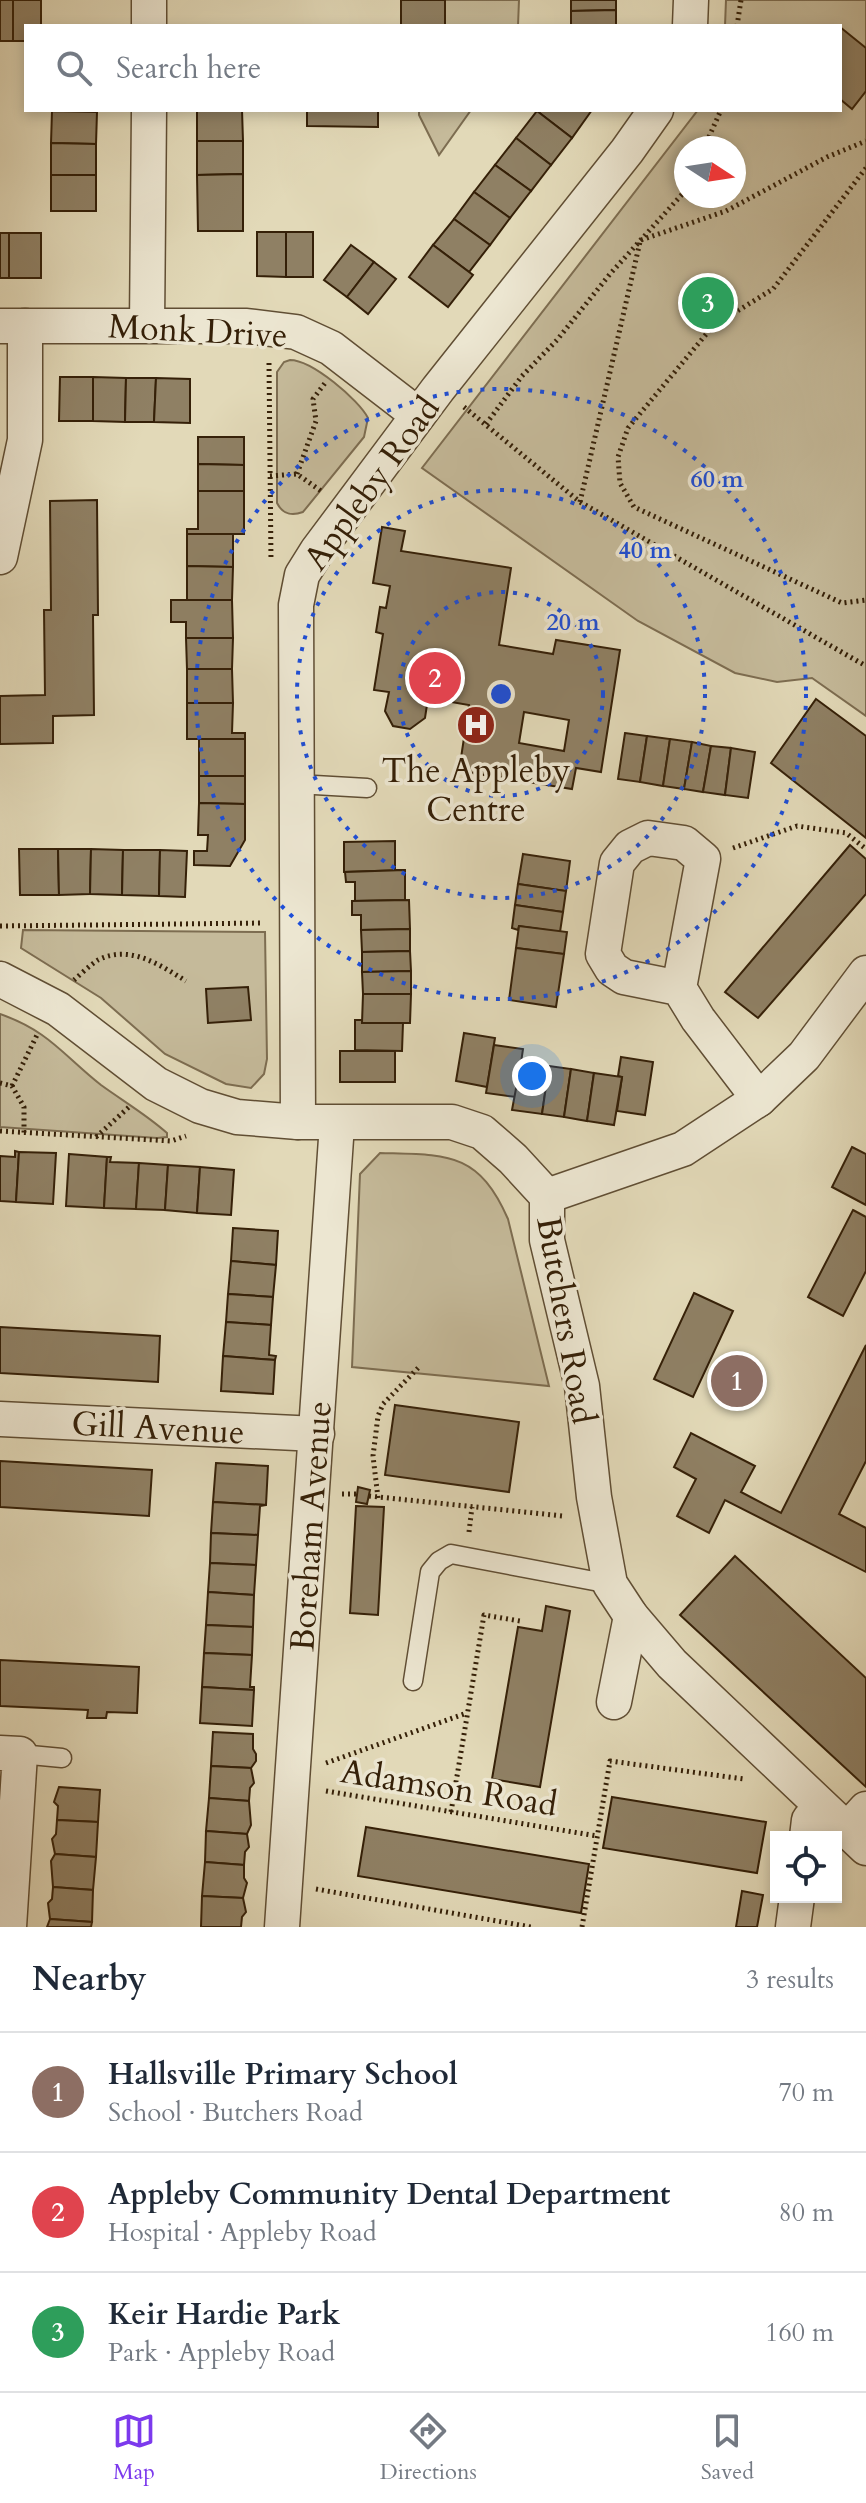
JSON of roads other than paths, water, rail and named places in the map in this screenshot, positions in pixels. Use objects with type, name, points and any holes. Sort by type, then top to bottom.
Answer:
[{"type":"street","points":[[149,0],[149,24]]},
{"type":"street","points":[[690,24],[691,0]]},
{"type":"street","points":[[147,325],[149,112]]},
{"type":"street","name":"Appleby Road","points":[[298,1122],[296,605],[302,575],[418,415],[655,112]]},
{"type":"street","points":[[0,557],[25,440],[12,326]]},
{"type":"street","name":"Monk Drive","points":[[12,326],[247,326],[296,332],[331,348],[418,415]]},
{"type":"street","points":[[679,988],[624,977],[612,969],[603,954],[617,863],[630,847],[648,838],[684,843],[703,859],[679,988],[698,1019],[759,1099]]},
{"type":"street","points":[[547,1196],[683,1149],[759,1099],[804,1056],[866,973]]},
{"type":"street","name":"Butchers Road","points":[[0,979],[58,1009],[156,1084],[200,1106],[237,1117],[298,1122],[452,1122],[482,1132],[513,1159],[547,1196],[547,1240],[582,1386],[598,1521],[610,1584],[631,1616],[672,1664],[810,1797],[859,1829]]},
{"type":"street","name":"Boreham Avenue","points":[[282,1927],[285,1884],[304,1787],[317,1434],[337,1124]]},
{"type":"street","name":"Gill Avenue","points":[[0,1419],[317,1434]]},
{"type":"street","points":[[614,1702],[631,1616]]},
{"type":"street","points":[[9,1927],[10,1754]]},
{"type":"street","points":[[808,1831],[810,1797]]},
{"type":"street","points":[[793,1927],[796,1903]]},
{"type":"lane","points":[[297,784],[367,788]]},
{"type":"lane","points":[[413,1681],[430,1572],[439,1561],[451,1554],[610,1584]]},
{"type":"lane","points":[[10,1754],[62,1758]]},
{"type":"place","name":"Keir Hardie Park","points":[[708,303]]},
{"type":"place","name":"Appleby Community Dental Department","points":[[435,678]]},
{"type":"place","name":"The Appleby Centre","points":[[476,725]]},
{"type":"place","name":"Hallsville Primary School","points":[[737,1381]]}]
